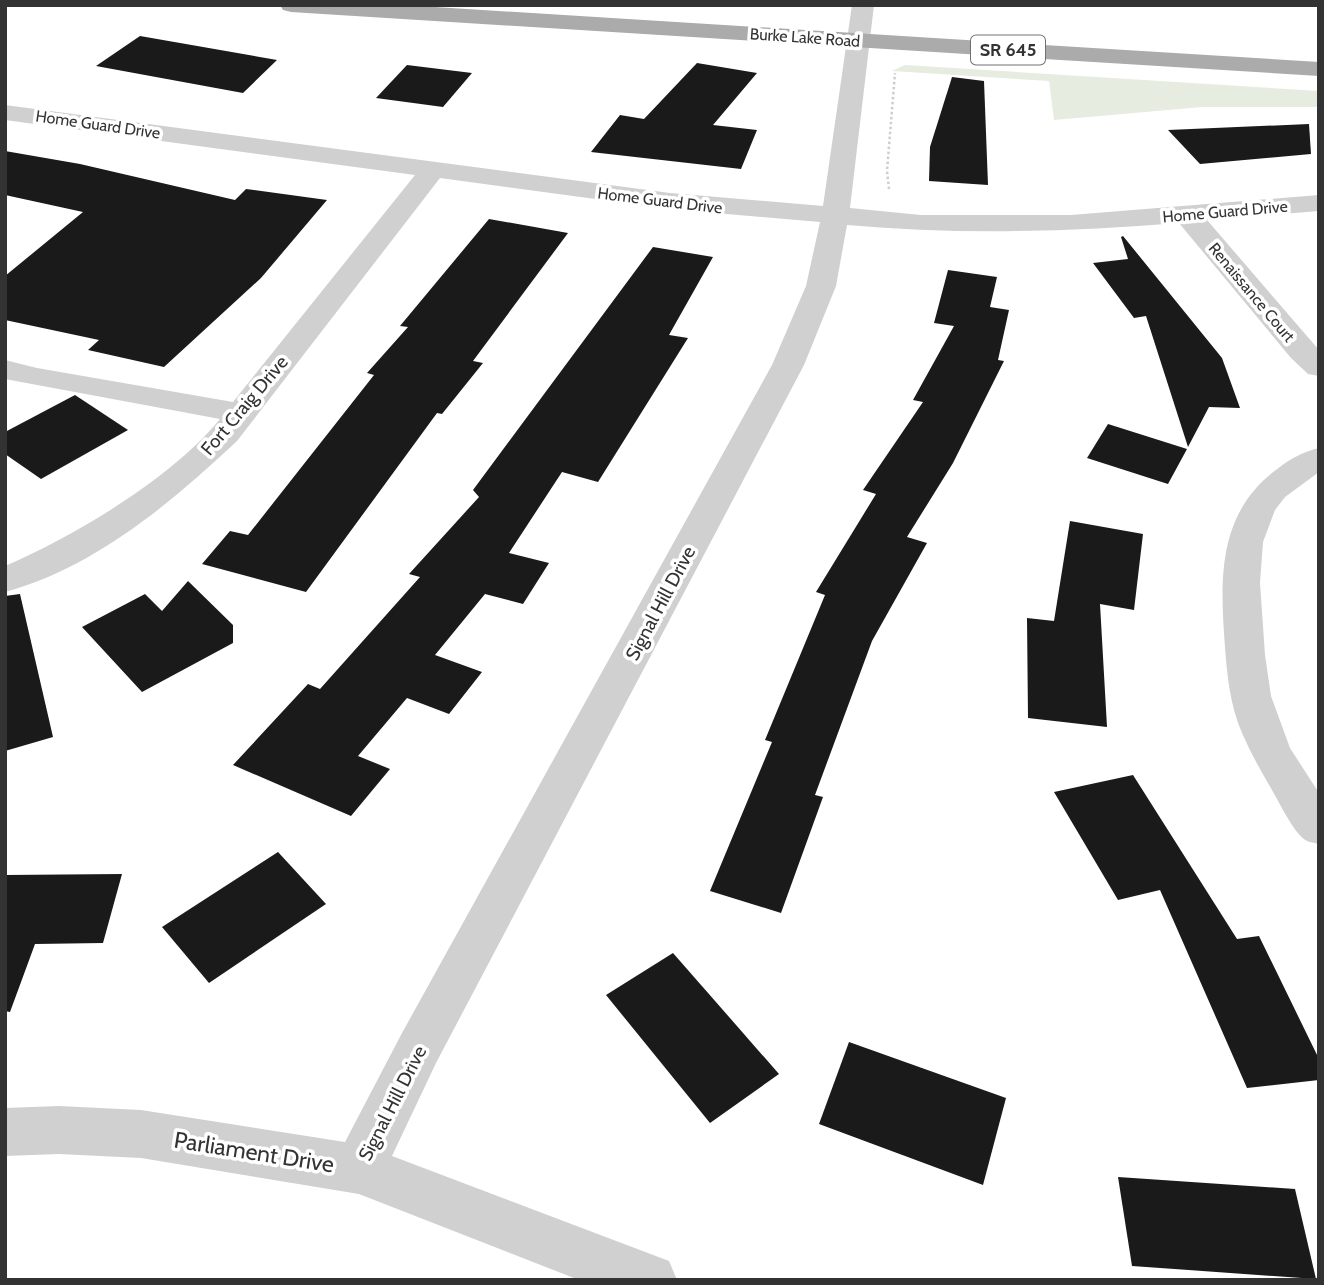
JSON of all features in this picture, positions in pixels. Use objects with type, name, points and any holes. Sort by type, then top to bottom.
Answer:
[{"type":"main road","name":"Burke Lake Road","points":[[290,5],[862,20],[1319,69]]},
{"type":"main road","points":[[1106,34],[1319,47]]},
{"type":"street","name":"Signal Hill Drive","points":[[359,1169],[419,1048],[788,365],[821,286],[835,216],[862,20]]},
{"type":"street","name":"Home Guard Drive","points":[[5,111],[432,171],[670,201],[835,216],[989,224],[1071,223],[1319,202]]},
{"type":"street","name":"Fort Craig Drive","points":[[5,580],[79,546],[122,520],[185,473],[225,434],[432,171]]},
{"type":"street","name":"Renaissance Court","points":[[1187,215],[1302,351],[1319,367]]},
{"type":"street","points":[[5,369],[36,377],[242,413]]},
{"type":"street","points":[[1319,457],[1278,483],[1262,501],[1244,539],[1240,571],[1246,673],[1251,699],[1269,747],[1287,781],[1319,827]]},
{"type":"street","name":"Parliament Drive","points":[[5,1132],[59,1130],[141,1134],[359,1169],[650,1280]]},
{"type":"shaded area","points":[[905,65],[1319,91],[1319,107],[1202,107],[1054,120],[1049,81],[892,71]]},
{"type":"building","points":[[140,36],[277,60],[243,93],[96,66]]},
{"type":"building","points":[[697,63],[757,73],[713,125],[757,130],[741,169],[591,152],[620,115],[644,119]]},
{"type":"building","points":[[407,65],[472,73],[443,107],[376,98]]},
{"type":"building","points":[[952,77],[984,81],[988,185],[929,181],[930,147]]},
{"type":"building","points":[[1309,124],[1311,154],[1200,164],[1168,130]]},
{"type":"building","points":[[5,151],[80,164],[235,200],[246,189],[327,200],[261,278],[164,367],[88,350],[99,340],[5,320],[5,276],[83,212],[5,195]]},
{"type":"building","points":[[489,219],[568,233],[473,361],[483,363],[442,414],[437,413],[306,592],[202,564],[230,531],[248,535],[374,375],[367,373],[408,327],[400,326]]},
{"type":"building","points":[[1123,236],[1222,358],[1240,408],[1209,407],[1188,447],[1146,316],[1134,318],[1093,263],[1128,259],[1121,237]]},
{"type":"building","points":[[653,247],[713,257],[669,335],[688,338],[598,482],[562,472],[509,553],[549,563],[523,604],[485,594],[435,655],[482,672],[449,714],[407,698],[358,756],[390,769],[351,816],[233,765],[308,684],[320,689],[420,577],[409,574],[479,497],[473,490]]},
{"type":"building","points":[[948,270],[997,277],[990,307],[1009,310],[998,360],[1004,361],[953,463],[907,537],[927,543],[872,641],[815,795],[823,797],[781,913],[710,891],[772,742],[765,740],[825,595],[816,592],[876,494],[863,490],[923,402],[913,400],[954,326],[934,323]]},
{"type":"building","points":[[75,395],[128,430],[41,479],[5,454],[5,432]]},
{"type":"building","points":[[1108,424],[1187,449],[1168,484],[1087,458]]},
{"type":"building","points":[[1070,521],[1143,534],[1134,610],[1100,604],[1107,727],[1028,718],[1027,618],[1054,621]]},
{"type":"building","points":[[188,581],[233,625],[233,643],[142,692],[82,627],[145,594],[162,611]]},
{"type":"building","points":[[20,594],[53,737],[5,751],[5,596]]},
{"type":"building","points":[[1133,775],[1237,939],[1259,936],[1319,1059],[1319,1080],[1247,1088],[1160,890],[1118,900],[1054,792]]},
{"type":"building","points":[[278,852],[326,904],[209,983],[162,927]]},
{"type":"building","points":[[122,874],[103,943],[35,944],[10,1012],[5,1011],[5,875]]},
{"type":"building","points":[[673,953],[779,1074],[710,1123],[606,995]]},
{"type":"building","points":[[849,1042],[1006,1098],[983,1185],[819,1124]]},
{"type":"building","points":[[1118,1177],[1295,1189],[1316,1279],[1132,1266]]}]
